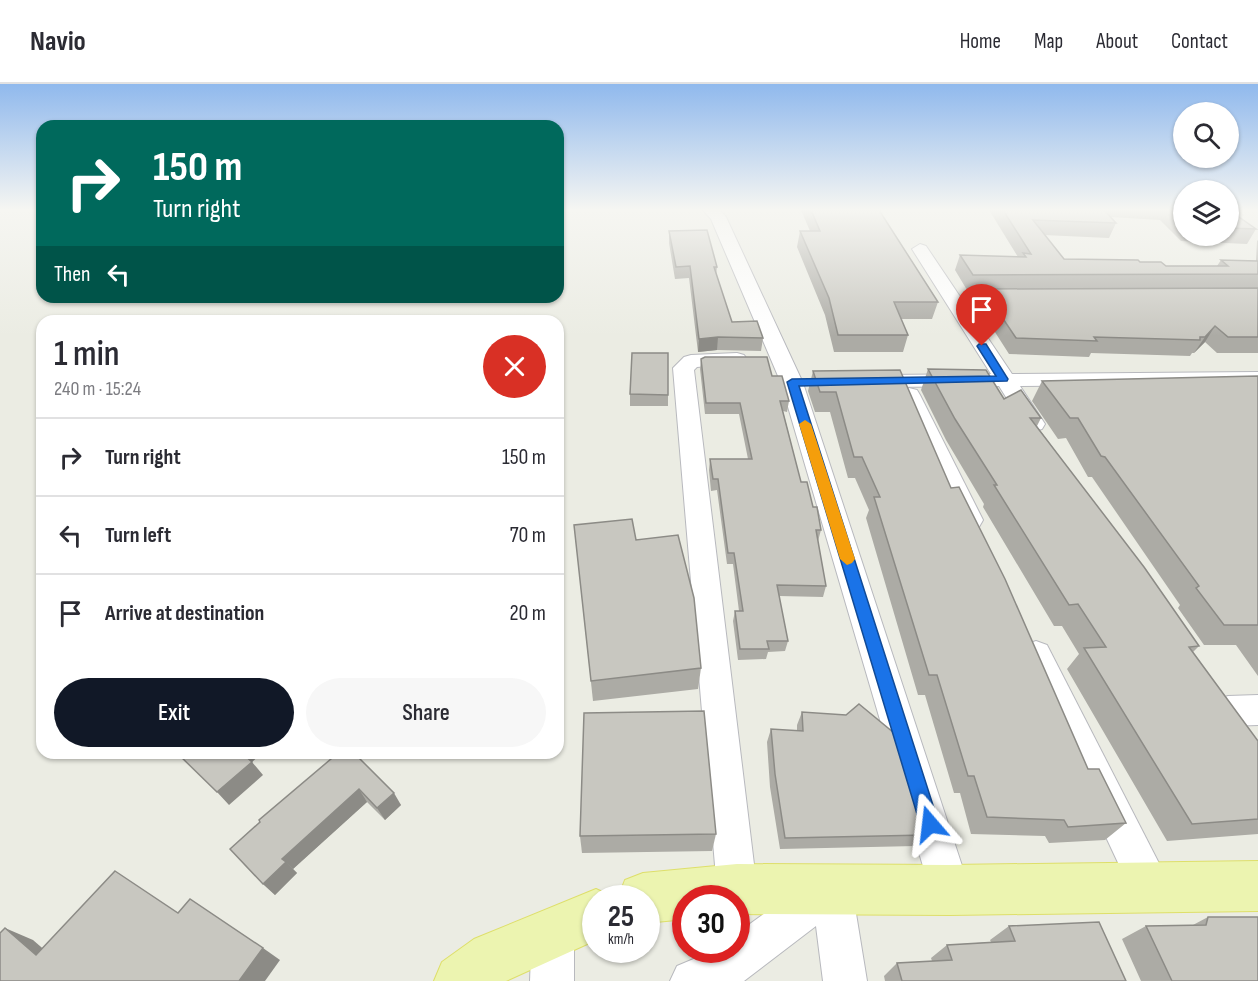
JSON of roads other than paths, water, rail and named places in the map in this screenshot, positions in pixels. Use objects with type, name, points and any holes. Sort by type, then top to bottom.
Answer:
[{"type":"main road","points":[[750,889],[950,890],[1258,886]]},
{"type":"main road","points":[[461,981],[493,958],[574,922]]},
{"type":"street","points":[[735,252],[796,374],[950,890]]},
{"type":"street","points":[[923,252],[963,297],[1003,379],[1049,447]]},
{"type":"street","points":[[737,885],[683,368],[691,361],[704,359],[796,374]]},
{"type":"street","points":[[869,381],[1258,378]]},
{"type":"street","points":[[902,380],[984,549]]},
{"type":"street","points":[[1026,634],[1150,887]]},
{"type":"street","points":[[692,981],[727,967],[832,889],[845,981]]},
{"type":"street","points":[[552,981],[574,922]]}]
